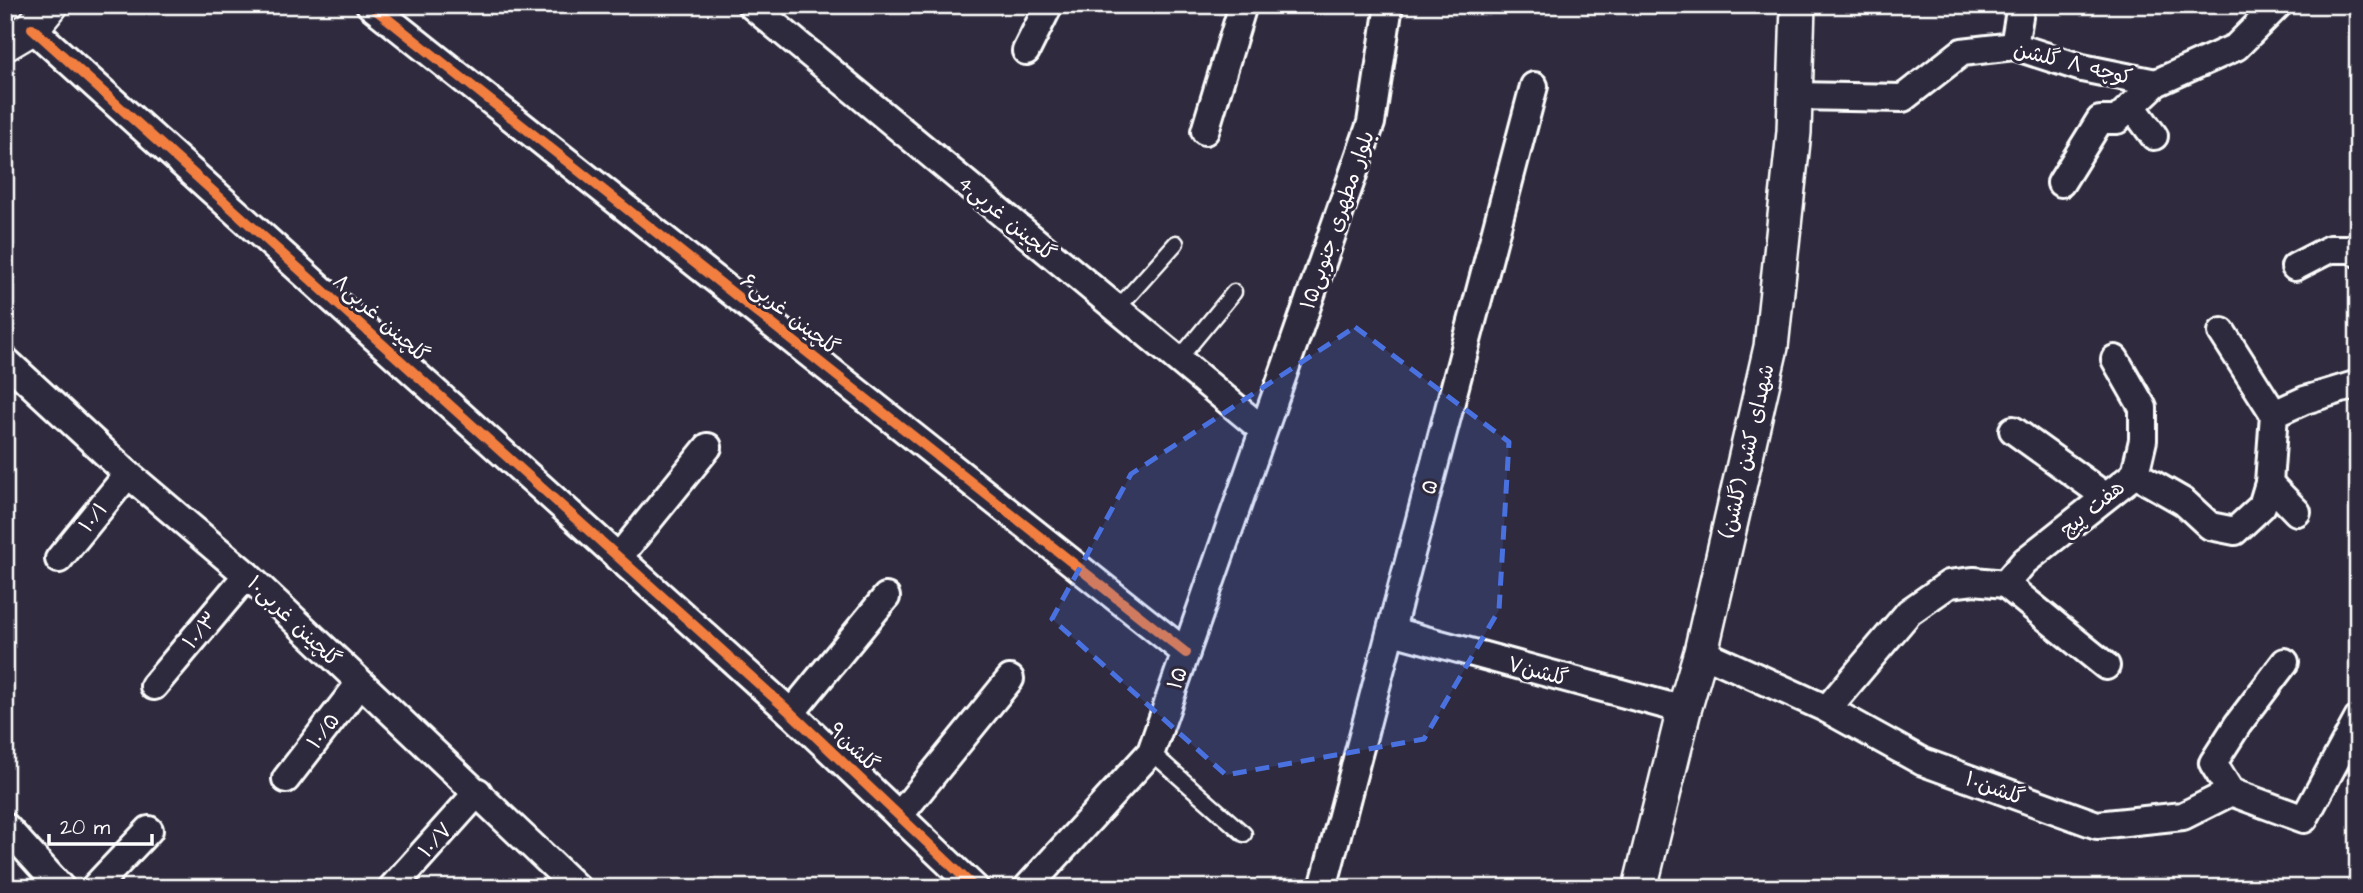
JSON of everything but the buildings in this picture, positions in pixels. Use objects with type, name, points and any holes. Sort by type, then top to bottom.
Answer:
[{"type":"street","name":"گلچینن غربی۶","points":[[370,5],[1186,653]]},
{"type":"street","name":"4گلچینن غربی","points":[[751,5],[1263,430]]},
{"type":"street","points":[[1026,51],[1049,5]]},
{"type":"street","name":"بلوار مطهری جنوبی۱۵","points":[[1263,430],[1371,123],[1389,5]]},
{"type":"street","name":"شهدای کشن (گلشن)","points":[[1640,888],[1701,652],[1771,347],[1794,132],[1798,5]]},
{"type":"street","points":[[2014,46],[2021,5]]},
{"type":"street","points":[[2060,183],[2100,120],[2117,120],[2156,83],[2236,47],[2278,5]]},
{"type":"street","points":[[1205,131],[1235,8]]},
{"type":"street","points":[[5,65],[29,25]]},
{"type":"street","name":"گلچینن غربی۸","points":[[29,25],[705,636]]},
{"type":"street","name":"کوچه ۸ گلشن","points":[[1795,96],[1903,98],[1962,52],[2014,46],[2082,68],[2156,83]]},
{"type":"street","name":"۵","points":[[1323,888],[1534,86]]},
{"type":"street","points":[[2132,106],[2154,136]]},
{"type":"street","points":[[2295,267],[2330,249],[2354,249],[2358,253]]},
{"type":"street","points":[[2222,332],[2274,414],[2305,400],[2358,384]]},
{"type":"street","points":[[2115,359],[2143,408],[2143,440],[2135,474]]},
{"type":"street","name":"گلچینن غربی۱۰","points":[[5,360],[128,474],[247,575],[578,888]]},
{"type":"street","name":"هفت پیچ","points":[[2005,584],[2025,561],[2135,474],[2184,502],[2210,526],[2235,531],[2262,506],[2269,483],[2274,414]]},
{"type":"street","name":"۱۵","points":[[1027,888],[1150,752],[1263,430]]},
{"type":"street","points":[[2013,430],[2105,496]]},
{"type":"street","points":[[618,558],[708,447]]},
{"type":"street","name":"۱۰/۱","points":[[59,559],[128,474]]},
{"type":"street","points":[[2269,483],[2297,512]]},
{"type":"street","name":"۱۰/۳","points":[[154,686],[247,575]]},
{"type":"street","points":[[1827,709],[1909,611],[1949,584],[1974,581],[2005,584],[2106,666]]},
{"type":"street","points":[[791,713],[886,597]]},
{"type":"street","name":"گلشن۷","points":[[1392,631],[1684,710]]},
{"type":"street","name":"گلشن۹","points":[[705,636],[791,713],[975,888]]},
{"type":"street","name":"گلشن۱۰","points":[[1701,652],[1827,709],[1923,762],[2098,825],[2183,816],[2231,792]]},
{"type":"street","points":[[2285,662],[2238,724],[2213,763],[2231,792],[2304,818],[2358,719]]},
{"type":"street","points":[[899,816],[1010,679]]},
{"type":"street","name":"۱۰/۵","points":[[286,779],[360,683]]},
{"type":"street","name":"۱۰/۷","points":[[391,888],[478,792]]},
{"type":"street","points":[[5,826],[61,888]]},
{"type":"street","points":[[94,888],[149,830]]},
{"type":"lane","points":[[1117,309],[1176,243]]},
{"type":"lane","points":[[1178,360],[1234,292]]},
{"type":"lane","points":[[1150,752],[1244,834]]},
{"type":"highlighted area","points":[[1355,327],[1509,442],[1499,610],[1424,739],[1226,775],[1052,619],[1131,474]]},
{"type":"cycle path","points":[[370,5],[1186,653]]},
{"type":"cycle path","points":[[32,28],[791,713],[975,888]]}]
